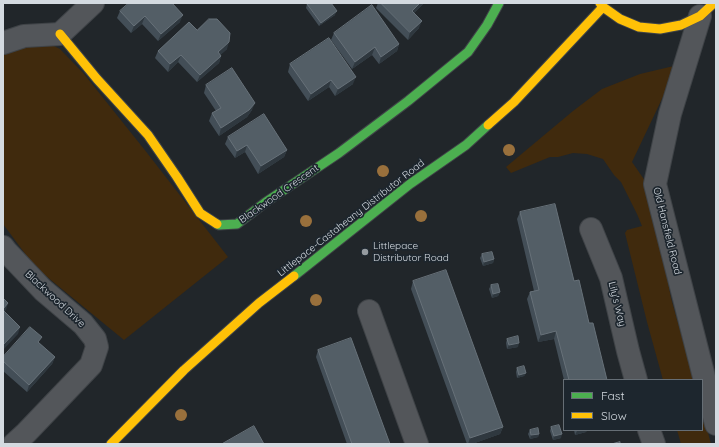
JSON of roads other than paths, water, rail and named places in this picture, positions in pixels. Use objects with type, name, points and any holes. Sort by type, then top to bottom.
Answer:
[{"type":"street","points":[[3,43],[24,36],[60,34],[93,3]]},
{"type":"street","name":"Blackwood Crescent","points":[[60,34],[97,79],[148,135],[177,176],[200,213],[219,225],[237,224],[266,202],[340,153],[408,101],[468,52],[487,25],[499,3]]},
{"type":"street","points":[[601,5],[620,19],[639,27],[660,29],[681,25],[707,9]]},
{"type":"street","name":"Littlepace-Castaheany Distributor Road","points":[[110,444],[184,370],[259,303],[410,184],[466,145],[514,102],[601,5]]},
{"type":"street","name":"Old Hansfield Road","points":[[707,9],[670,114],[655,184],[716,424]]},
{"type":"street","name":"Lily's Way","points":[[591,229],[611,278],[636,379]]},
{"type":"street","name":"Blackwood Drive","points":[[3,247],[43,290],[83,324],[95,339],[97,347],[91,365],[14,444]]},
{"type":"street","points":[[369,311],[417,444]]},
{"type":"street","points":[[650,431],[654,444]]},
{"type":"place","name":"Littlepace Distributor Road","points":[[365,252]]}]
